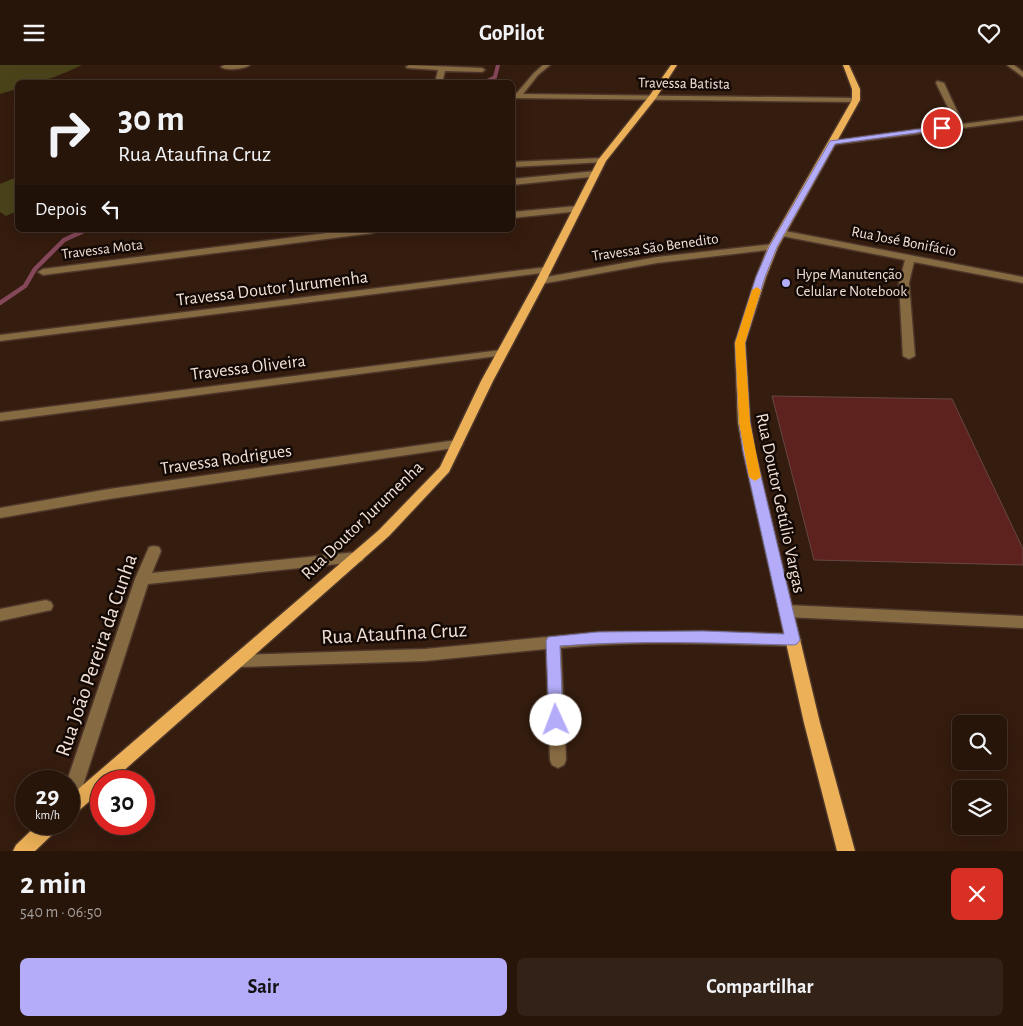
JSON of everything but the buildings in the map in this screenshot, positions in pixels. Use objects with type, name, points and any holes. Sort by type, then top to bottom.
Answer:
[{"type":"main road","name":"Rua Doutor Jurumenha","points":[[80,798],[357,557],[406,512],[445,469],[501,353],[544,275],[602,160],[653,96],[674,65]]},
{"type":"main road","points":[[846,65],[856,89],[856,100]]},
{"type":"main road","name":"Rua Doutor Getúlio Vargas","points":[[846,851],[793,640],[749,451],[744,422],[740,343],[761,277],[773,247],[856,100]]},
{"type":"main road","points":[[22,851],[39,835]]},
{"type":"street","points":[[224,67],[246,65]]},
{"type":"street","points":[[515,96],[547,65]]},
{"type":"street","points":[[1010,65],[1023,75]]},
{"type":"street","points":[[408,67],[482,70]]},
{"type":"street","points":[[439,80],[442,68]]},
{"type":"street","points":[[940,83],[960,125]]},
{"type":"street","name":"Travessa Batista","points":[[515,96],[653,96],[856,100]]},
{"type":"street","points":[[832,143],[1023,118]]},
{"type":"street","points":[[515,165],[602,160]]},
{"type":"street","points":[[515,182],[596,174]]},
{"type":"street","points":[[515,215],[577,209]]},
{"type":"street","name":"Travessa Mota","points":[[43,272],[357,232]]},
{"type":"street","name":"Rua José Bonifácio","points":[[780,233],[1023,280]]},
{"type":"street","name":"Travessa São Benedito","points":[[544,275],[773,247]]},
{"type":"street","points":[[909,356],[904,283],[910,257]]},
{"type":"street","name":"Travessa Doutor Jurumenha","points":[[0,338],[544,275]]},
{"type":"street","name":"Travessa Oliveira","points":[[0,417],[501,353]]},
{"type":"street","name":"Travessa Rodrigues","points":[[0,513],[109,493],[457,444]]},
{"type":"street","name":"Rua João Pereira da Cunha","points":[[79,770],[142,579],[154,551]]},
{"type":"street","points":[[142,579],[357,557]]},
{"type":"street","points":[[0,615],[46,606]]},
{"type":"street","points":[[786,611],[1023,622]]},
{"type":"street","name":"Rua Ataufina Cruz","points":[[238,661],[425,655],[598,637],[703,637],[793,640]]},
{"type":"street","points":[[553,641],[558,760]]},
{"type":"shaded area","points":[[0,65],[82,65],[44,80],[15,80],[15,90],[0,94]]},
{"type":"shaded area","points":[[15,178],[15,212],[6,216],[0,212],[0,184]]},
{"type":"waterway","points":[[490,80],[495,77],[498,65]]},
{"type":"waterway","points":[[0,303],[25,286],[35,269],[64,240],[82,232]]},
{"type":"slow traffic","points":[[755,477],[744,422],[740,343],[757,290]]},
{"type":"place","name":"Hype Manutenção Celular e Notebook","points":[[786,283]]},
{"type":"route","points":[[556,720],[553,641],[598,637],[703,637],[793,640],[749,451],[744,422],[740,343],[761,277],[773,247],[832,143],[942,128]]}]
